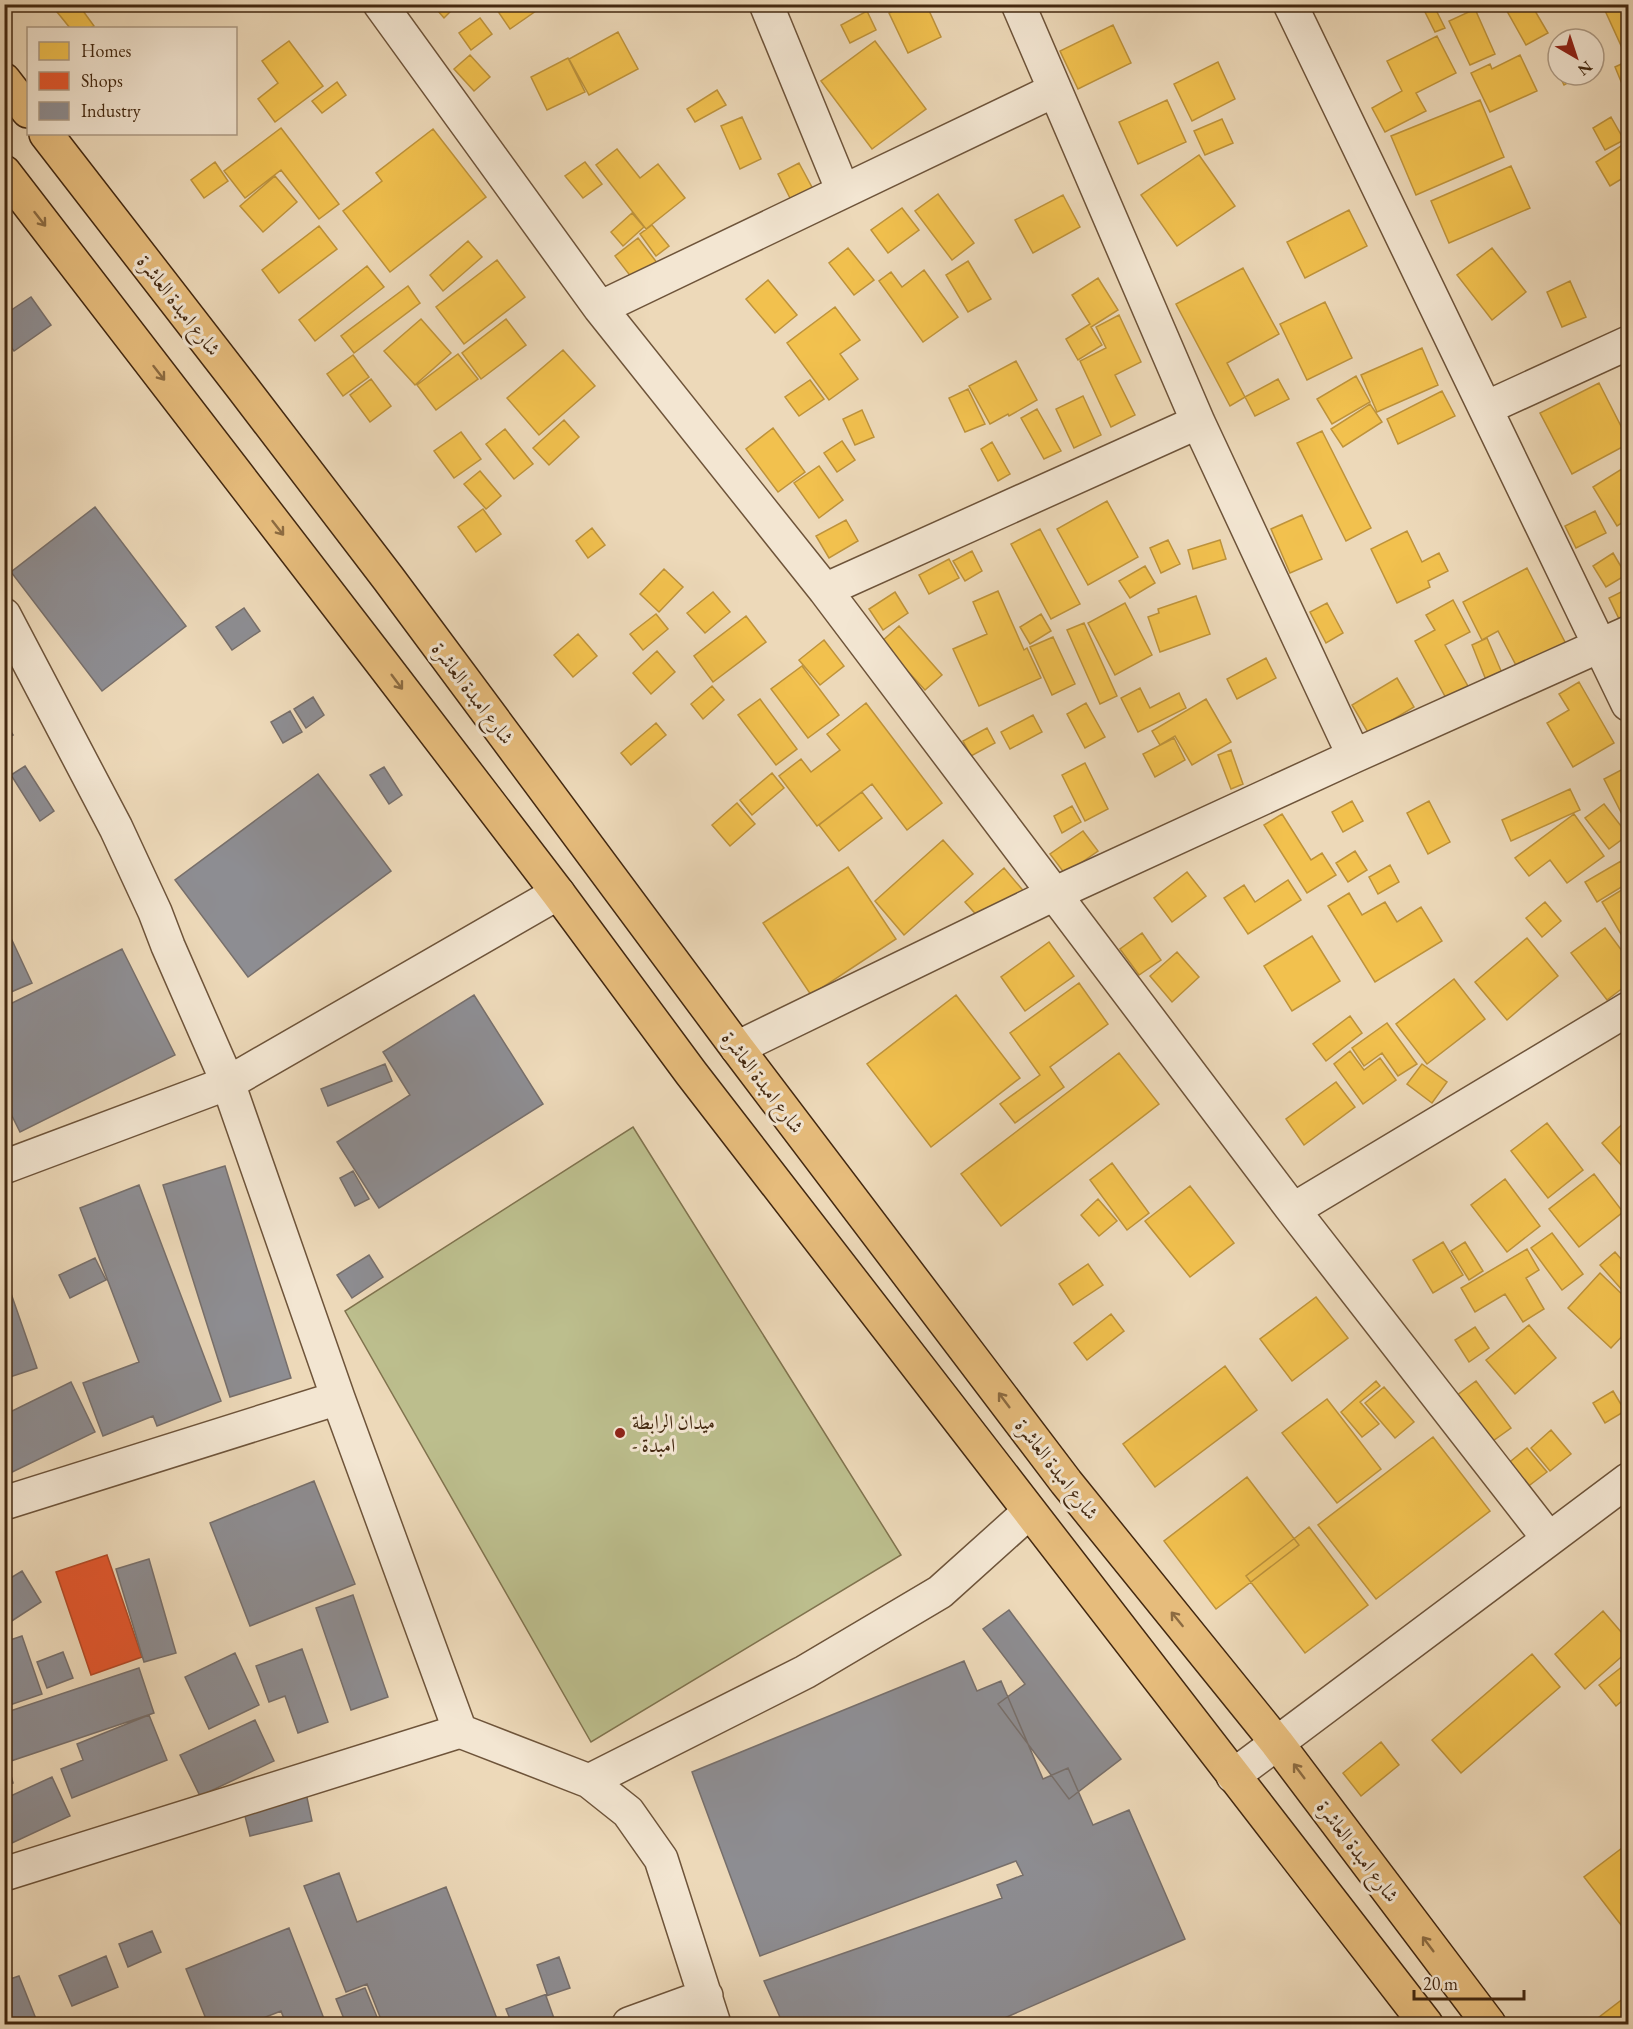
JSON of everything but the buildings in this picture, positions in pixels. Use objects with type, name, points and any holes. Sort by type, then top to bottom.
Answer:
[{"type":"main road","points":[[4,80],[27,110]]},
{"type":"main road","name":"شارع امبدة العاشرة","points":[[47,135],[374,560],[737,1048],[1066,1482],[1277,1743],[1489,2025]]},
{"type":"main road","points":[[4,172],[558,893],[691,1073],[1426,2025]]},
{"type":"street","points":[[380,4],[600,308],[825,590],[1293,1210],[1549,1539]]},
{"type":"street","points":[[766,4],[843,191]]},
{"type":"street","points":[[1018,4],[1198,422],[1354,756]]},
{"type":"street","points":[[1290,4],[1486,408],[1614,639],[1629,704]]},
{"type":"street","points":[[600,308],[1055,90]]},
{"type":"street","points":[[1486,408],[1629,344]]},
{"type":"street","points":[[825,590],[1198,422]]},
{"type":"street","points":[[4,615],[116,828],[155,912],[228,1083],[338,1398],[460,1731]]},
{"type":"street","points":[[737,1048],[1054,894],[1614,639]]},
{"type":"street","points":[[4,1167],[228,1083],[558,893]]},
{"type":"street","points":[[1293,1210],[1629,1009]]},
{"type":"street","points":[[4,1503],[338,1398]]},
{"type":"street","points":[[1233,1776],[1629,1480]]},
{"type":"street","points":[[589,1781],[805,1672],[940,1592],[1029,1512]]},
{"type":"street","points":[[4,1874],[460,1731],[589,1781],[628,1812],[661,1859],[710,2010],[629,2025]]},
{"type":"green space","name":"ميدان الرابطة - امبدة","points":[[633,1127],[901,1555],[591,1742],[345,1311]]},
{"type":"place","name":"ميدان الرابطة - امبدة","points":[[620,1433]]}]
